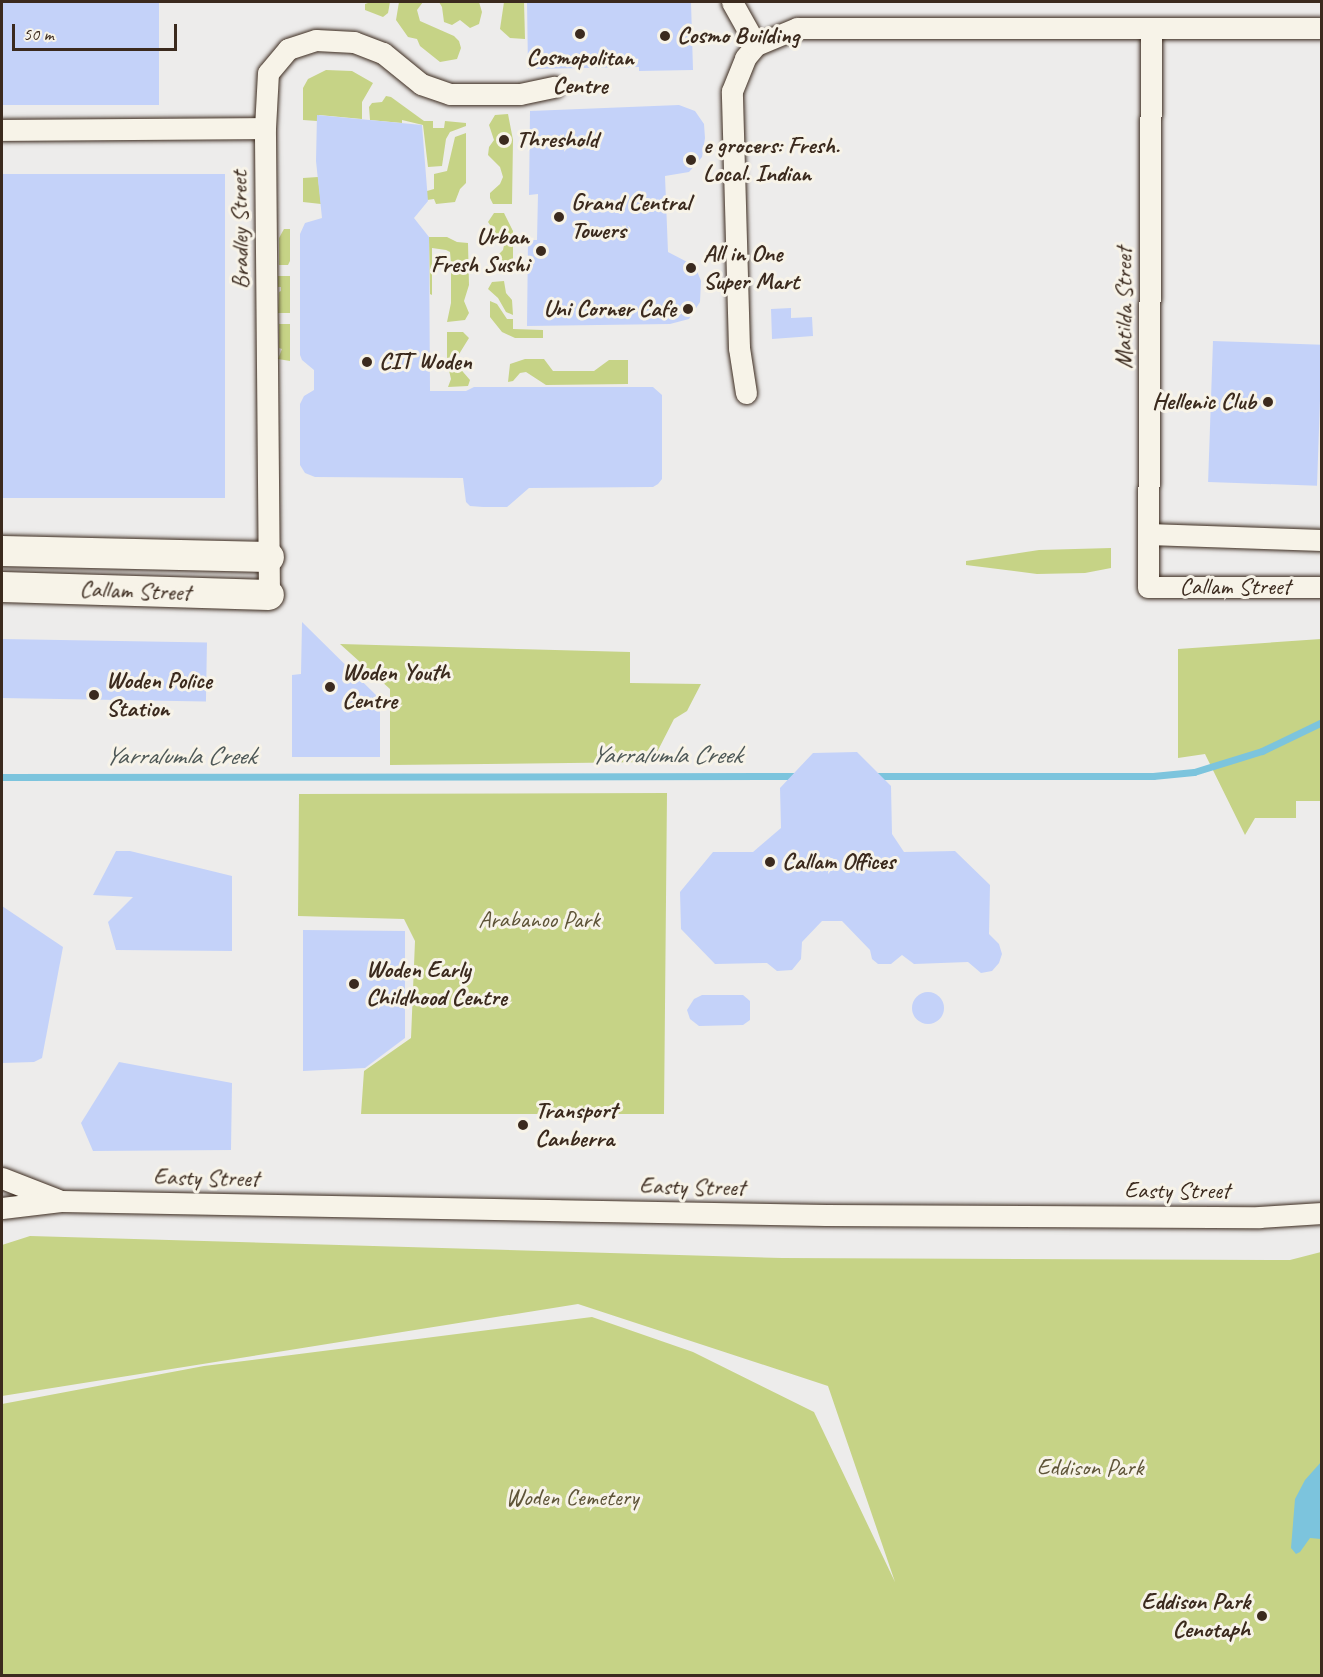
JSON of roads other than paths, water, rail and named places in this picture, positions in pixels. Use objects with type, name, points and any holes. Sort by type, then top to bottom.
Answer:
[{"type":"street","points":[[732,2],[756,45]]},
{"type":"street","points":[[746,393],[739,348],[732,91],[745,58],[756,45],[797,28],[1322,28]]},
{"type":"street","name":"Matilda Street","points":[[1148,587],[1150,28]]},
{"type":"street","name":"Bradley Street","points":[[269,595],[265,128],[268,73],[288,49],[316,40],[354,42],[383,53],[422,84],[450,94],[520,94],[554,87]]},
{"type":"street","points":[[2,130],[265,128]]},
{"type":"street","name":"Callam Street","points":[[1148,534],[1322,540]]},
{"type":"street","name":"Callam Street","points":[[2,551],[269,557]]},
{"type":"street","name":"Callam Street","points":[[1148,587],[1322,587]]},
{"type":"street","name":"Callam Street","points":[[2,588],[269,595]]},
{"type":"street","name":"Easty Street","points":[[2,1178],[61,1201]]},
{"type":"street","name":"Easty Street","points":[[2,1208],[61,1201],[837,1215],[1260,1217],[1322,1213]]},
{"type":"water","points":[[1321,1462],[1321,1539],[1310,1538],[1296,1554],[1291,1548],[1295,1499],[1305,1480]]},
{"type":"waterway","name":"Yarralumla Creek","points":[[874,776],[1153,776],[1194,772],[1262,751],[1322,722]]},
{"type":"waterway","name":"Yarralumla Creek","points":[[2,777],[800,776]]},
{"type":"place","name":"Cosmopolitan Centre","points":[[580,34]]},
{"type":"place","name":"Cosmo Building","points":[[665,36]]},
{"type":"place","name":"Threshold","points":[[504,140]]},
{"type":"place","name":"e grocers: Fresh. Local. Indian","points":[[691,160]]},
{"type":"place","name":"Grand Central Towers","points":[[559,217]]},
{"type":"place","name":"Urban Fresh Sushi","points":[[541,251]]},
{"type":"place","name":"All in One Super Mart","points":[[691,268]]},
{"type":"place","name":"Uni Corner Cafe","points":[[688,309]]},
{"type":"place","name":"CIT Woden","points":[[367,362]]},
{"type":"place","name":"Hellenic Club","points":[[1268,402]]},
{"type":"place","name":"Woden Youth Centre","points":[[330,687]]},
{"type":"place","name":"Woden Police Station","points":[[94,695]]},
{"type":"place","name":"Callam Offices","points":[[770,862]]},
{"type":"place","name":"Woden Early Childhood Centre","points":[[354,984]]},
{"type":"place","name":"Transport Canberra","points":[[523,1125]]},
{"type":"place","name":"Eddison Park Cenotaph","points":[[1262,1616]]},
{"type":"park label","name":"Arabanoo Park","points":[[539,920]]},
{"type":"park label","name":"Eddison Park","points":[[1090,1468]]},
{"type":"park label","name":"Woden Cemetery","points":[[572,1498]]}]
